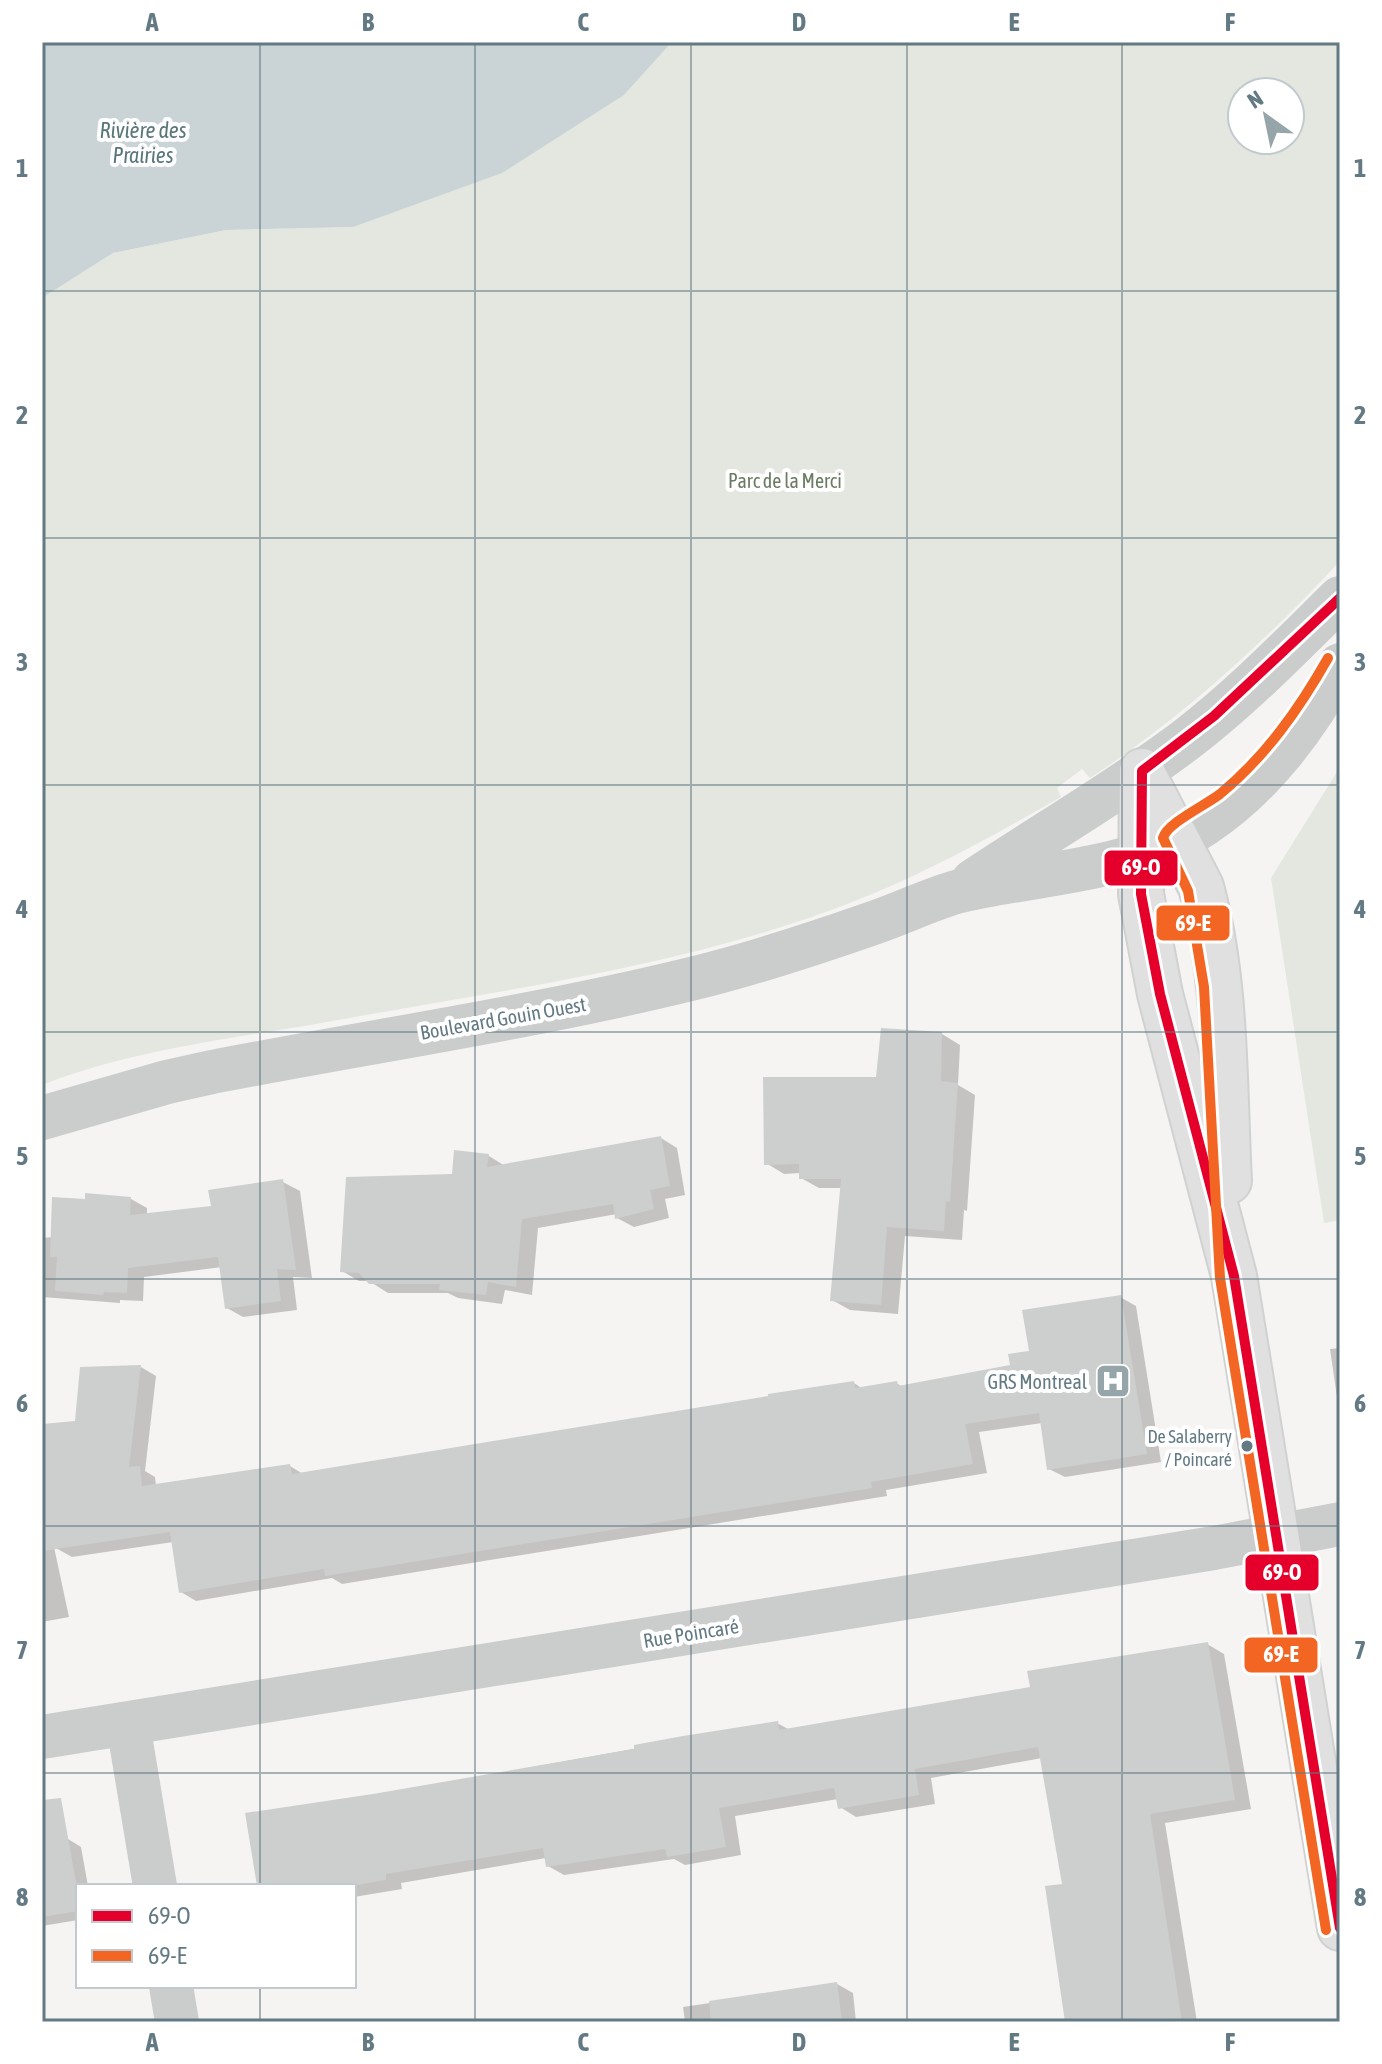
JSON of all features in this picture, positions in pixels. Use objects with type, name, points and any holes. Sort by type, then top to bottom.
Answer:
[{"type":"main road","points":[[1142,771],[1159,846],[1201,887],[1218,985],[1234,1276]]},
{"type":"main road","points":[[1159,846],[1141,894],[1160,994],[1234,1276],[1340,1928]]},
{"type":"street","name":"Boulevard Gouin Ouest","points":[[958,892],[1142,771],[1214,716],[1340,598]]},
{"type":"street","name":"Boulevard Gouin Ouest","points":[[42,1118],[197,1075],[570,1006],[704,975],[795,950],[958,892],[1115,862],[1203,826],[1223,811],[1265,772],[1326,691],[1340,665]]},
{"type":"street","name":"Rue Poincaré","points":[[42,1737],[1340,1524]]},
{"type":"street","points":[[128,1724],[155,1884]]},
{"type":"street","points":[[171,1988],[177,2022]]},
{"type":"green space","name":"Parc de la Merci","points":[[672,42],[1340,42],[1340,561],[1282,621],[1221,677],[1124,755],[1090,778],[1082,769],[1057,788],[1061,797],[952,857],[884,889],[821,914],[690,953],[556,981],[157,1052],[42,1085],[42,298],[113,253],[226,230],[353,227],[624,95]]},
{"type":"green space","points":[[1340,767],[1340,1220],[1324,1223],[1271,878]]},
{"type":"water","name":"Rivière des Prairies","points":[[42,42],[672,42],[624,95],[502,173],[353,227],[226,230],[113,253],[42,298]]},
{"type":"building","points":[[881,1028],[942,1032],[941,1081],[958,1083],[950,1202],[946,1201],[944,1231],[887,1227],[881,1305],[830,1301],[841,1179],[799,1179],[799,1164],[764,1165],[763,1077],[876,1077]]},
{"type":"building","points":[[661,1136],[670,1186],[650,1190],[654,1209],[615,1219],[613,1204],[522,1219],[516,1287],[488,1282],[486,1295],[439,1290],[440,1284],[369,1284],[359,1273],[340,1272],[346,1177],[452,1174],[454,1150],[489,1154],[487,1167]]},
{"type":"building","points":[[283,1179],[296,1270],[277,1269],[281,1301],[225,1309],[218,1257],[128,1268],[127,1293],[104,1292],[103,1295],[55,1291],[57,1257],[50,1257],[52,1197],[85,1199],[85,1193],[131,1197],[130,1215],[211,1206],[208,1190]]},
{"type":"building","points":[[1121,1295],[1147,1454],[1047,1470],[1039,1413],[965,1424],[973,1464],[871,1482],[872,1488],[325,1576],[324,1569],[179,1593],[170,1532],[42,1551],[42,1424],[75,1421],[80,1367],[141,1365],[129,1467],[140,1466],[142,1486],[290,1464],[292,1474],[768,1394],[854,1381],[855,1388],[897,1381],[898,1386],[1010,1365],[1008,1354],[1029,1351],[1022,1310]]},
{"type":"building","points":[[1208,1642],[1235,1800],[1150,1814],[1182,2022],[1065,2022],[1045,1886],[1062,1884],[1038,1747],[915,1769],[919,1795],[838,1809],[834,1788],[719,1808],[726,1847],[667,1857],[665,1849],[546,1867],[543,1848],[386,1874],[386,1880],[356,1885],[257,1884],[245,1813],[634,1749],[634,1745],[683,1736],[778,1721],[779,1730],[1030,1687],[1027,1671]]},
{"type":"building","points":[[61,1798],[76,1884],[76,1911],[42,1917],[42,1800]]},
{"type":"building","points":[[837,1982],[842,2022],[711,2022],[709,2001]]},
{"type":"transit line","name":"69-O","points":[[1340,598],[1214,716],[1142,771],[1141,894],[1160,994],[1234,1276],[1340,1928]]},
{"type":"transit line","name":"69-E","points":[[1326,1930],[1220,1278],[1204,987],[1188,891],[1163,838],[1172,826],[1220,794],[1267,748],[1328,658]]},
{"type":"place","name":"GRS Montreal","points":[[1113,1381]]},
{"type":"place","name":"De Salaberry / Poincaré","points":[[1247,1446]]}]
